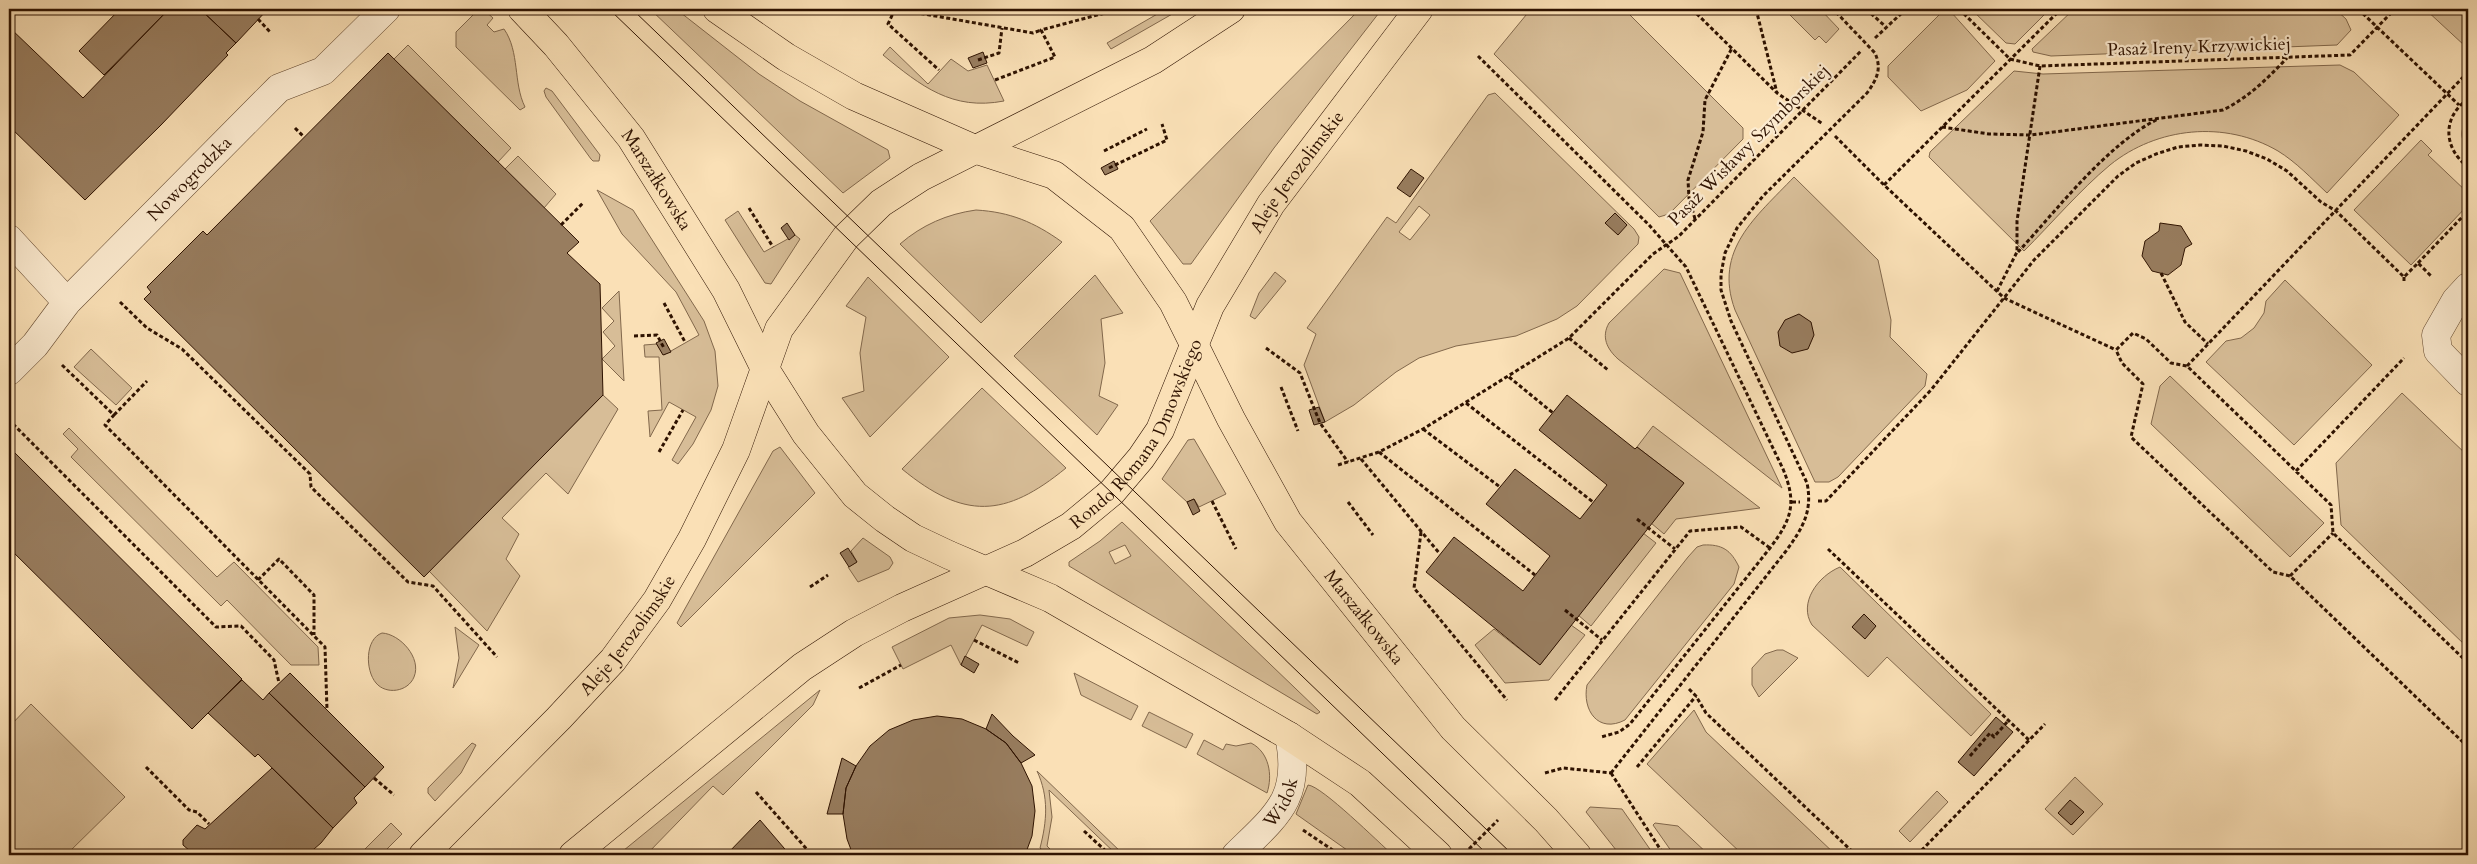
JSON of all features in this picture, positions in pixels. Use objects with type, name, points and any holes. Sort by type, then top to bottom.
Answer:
[{"type":"main road","name":"Marszałkowska","points":[[522,9],[588,82],[630,138],[726,290],[765,368]]},
{"type":"main road","points":[[717,9],[786,57],[854,96],[977,150]]},
{"type":"main road","points":[[1231,9],[1153,60],[921,177],[881,203],[858,225],[821,270],[779,329],[765,368],[806,434],[855,495],[885,519],[913,538],[948,555],[986,569],[1050,598],[1289,736],[1360,783],[1438,855]]},
{"type":"main road","name":"Aleje Jerozolimskie","points":[[1194,348],[1214,299],[1271,204],[1419,9]]},
{"type":"main road","name":"Rondo Romana Dmowskiego","points":[[977,150],[1054,175],[1109,217],[1127,235],[1173,302],[1194,348],[1160,430],[1141,458],[1112,492],[1071,526],[1025,553],[986,569]]},
{"type":"main road","name":"Marszałkowska","points":[[1194,348],[1288,522],[1453,728],[1556,830],[1577,855]]},
{"type":"main road","name":"Aleje Jerozolimskie","points":[[423,855],[560,718],[606,667],[657,600],[692,539],[736,450],[765,368]]},
{"type":"main road","points":[[573,855],[802,667],[862,629],[986,569]]},
{"type":"street","name":"Nowogrodzka","points":[[9,371],[35,345],[67,302],[280,88],[323,71],[386,9]]},
{"type":"street","points":[[9,240],[67,302]]},
{"type":"street","points":[[2468,287],[2456,300],[2436,335],[2438,351],[2468,382]]},
{"type":"street","name":"Widok","points":[[1236,855],[1272,819],[1287,795],[1294,768],[1289,736]]},
{"type":"path","points":[[939,70],[888,24],[895,9],[1033,33],[1120,9]]},
{"type":"path","points":[[1692,9],[1777,93],[1823,124]]},
{"type":"path","points":[[1756,9],[1777,93]]},
{"type":"path","points":[[1610,772],[1786,551],[1803,526],[1808,514],[1810,496],[1807,483],[1731,321],[1722,290],[1721,274],[1725,253],[1737,228],[1763,196],[1867,93],[1875,82],[1879,62],[1875,53],[1833,9]]},
{"type":"path","points":[[1866,9],[1886,28]]},
{"type":"path","points":[[1875,38],[1906,9]]},
{"type":"path","points":[[1959,9],[2010,60]]},
{"type":"path","points":[[1884,185],[2061,9]]},
{"type":"path","points":[[2358,9],[2460,105]]},
{"type":"path","name":"Pasaż Ireny Krzywickiej","points":[[2010,60],[2040,66],[2350,55],[2395,9]]},
{"type":"path","points":[[258,19],[271,34]]},
{"type":"path","points":[[978,60],[999,53],[1002,28]]},
{"type":"path","points":[[995,80],[1055,57],[1041,30]]},
{"type":"path","points":[[1695,219],[1689,198],[1688,180],[1704,132],[1705,100],[1732,48]]},
{"type":"path","name":"Pasaż Wisławy Szymborskiej","points":[[1338,465],[1379,452],[1423,429],[1569,338],[1653,254],[1667,245],[1695,219],[1861,51]]},
{"type":"path","points":[[1478,56],[1649,225],[1686,267],[1790,487],[1792,502],[1786,525],[1770,548],[1630,724],[1619,732],[1601,737]]},
{"type":"path","points":[[1942,127],[1989,134],[2031,135],[2223,110],[2240,102],[2256,90],[2288,58]]},
{"type":"path","points":[[2017,252],[2017,221],[2040,66]]},
{"type":"path","points":[[2187,366],[2468,72]]},
{"type":"path","points":[[2468,99],[2452,115],[2448,127],[2448,139],[2459,160],[2468,167]]},
{"type":"path","points":[[1997,291],[2017,252],[2099,165],[2142,127],[2161,118]]},
{"type":"path","points":[[1109,168],[1167,140],[1162,124]]},
{"type":"path","points":[[295,128],[304,137]]},
{"type":"path","points":[[1104,151],[1147,129]]},
{"type":"path","points":[[1836,136],[1884,185],[2004,298],[2116,350],[2122,363],[2144,384],[2132,437],[2273,572],[2290,576],[2468,747]]},
{"type":"path","points":[[1818,501],[1826,501],[1931,390],[2034,260],[2118,176],[2136,163],[2156,154],[2178,147],[2200,144],[2246,150],[2267,159],[2287,171],[2321,202],[2336,211],[2404,277]]},
{"type":"path","points":[[561,225],[583,203]]},
{"type":"path","points":[[749,208],[773,247]]},
{"type":"path","points":[[2404,283],[2404,277],[2468,210]]},
{"type":"path","points":[[2418,263],[2435,280]]},
{"type":"path","points":[[2161,273],[2185,322],[2208,344]]},
{"type":"path","points":[[120,302],[147,328],[182,349],[310,474],[311,487],[408,582],[433,586],[497,657]]},
{"type":"path","points":[[664,303],[685,342]]},
{"type":"path","points":[[2116,350],[2133,333],[2146,339],[2171,363],[2187,366],[2331,505],[2333,533],[2468,663]]},
{"type":"path","points":[[634,336],[657,335],[664,348]]},
{"type":"path","points":[[1569,338],[1608,370]]},
{"type":"path","points":[[1266,348],[1300,373],[1320,423],[1348,462]]},
{"type":"path","points":[[2296,471],[2404,358]]},
{"type":"path","points":[[60,363],[114,415]]},
{"type":"path","points":[[1509,377],[1553,412]]},
{"type":"path","points":[[147,381],[105,424],[325,647],[327,710]]},
{"type":"path","points":[[1281,387],[1298,431]]},
{"type":"path","points":[[1466,403],[1593,502]]},
{"type":"path","points":[[658,452],[683,410]]},
{"type":"path","points":[[12,424],[216,627],[241,626],[274,660],[278,683]]},
{"type":"path","points":[[1423,429],[1500,487]]},
{"type":"path","points":[[1379,452],[1535,575]]},
{"type":"path","points":[[1361,459],[1440,554]]},
{"type":"path","points":[[1212,500],[1236,549]]},
{"type":"path","points":[[1348,502],[1373,535]]},
{"type":"path","points":[[1792,502],[1800,502]]},
{"type":"path","points":[[1637,519],[1675,549]]},
{"type":"path","points":[[1555,700],[1690,531],[1741,527],[1770,548]]},
{"type":"path","points":[[1421,532],[1414,588],[1508,700]]},
{"type":"path","points":[[2290,576],[2333,533]]},
{"type":"path","points":[[1828,549],[2029,740]]},
{"type":"path","points":[[258,580],[280,559],[314,595],[314,636]]},
{"type":"path","points":[[810,587],[828,575]]},
{"type":"path","points":[[1564,610],[1602,640]]},
{"type":"path","points":[[974,640],[1019,662]]},
{"type":"path","points":[[858,688],[901,665]]},
{"type":"path","points":[[1670,674],[1676,678]]},
{"type":"path","points":[[1689,689],[1696,696],[1706,714],[1856,855]]},
{"type":"path","points":[[1637,767],[1696,696]]},
{"type":"path","points":[[1970,756],[1990,733],[1994,737],[2008,721]]},
{"type":"path","points":[[1917,855],[2045,724]]},
{"type":"path","points":[[146,767],[189,810],[197,812],[209,824]]},
{"type":"path","points":[[1541,775],[1554,769],[1563,768],[1610,772]]},
{"type":"path","points":[[1610,772],[1664,855]]},
{"type":"path","points":[[374,778],[394,795]]},
{"type":"path","points":[[756,792],[812,855]]},
{"type":"path","points":[[1464,855],[1494,824]]},
{"type":"path","points":[[1303,830],[1340,855]]},
{"type":"path","points":[[1084,831],[1110,855]]},
{"type":"shaded area","points":[[479,9],[483,9],[493,18],[487,25],[494,32],[504,29],[509,38],[515,57],[521,98],[525,107],[520,110],[456,47],[456,32]]},
{"type":"shaded area","points":[[650,9],[676,9],[759,74],[800,101],[888,150],[890,158],[843,193]]},
{"type":"shaded area","points":[[1166,9],[1181,9],[1111,49],[1107,43]]},
{"type":"shaded area","points":[[1360,9],[1382,9],[1274,148],[1191,264],[1183,264],[1150,221]]},
{"type":"shaded area","points":[[1531,9],[1624,9],[1743,128],[1743,139],[1669,214],[1659,217],[1494,54]]},
{"type":"shaded area","points":[[1784,9],[1820,9],[1839,29],[1826,43],[1819,36],[1815,40]]},
{"type":"shaded area","points":[[1971,9],[2050,9],[2015,44],[2006,43]]},
{"type":"shaded area","points":[[2074,9],[2335,9],[2346,19],[2351,30],[2337,45],[2051,56],[2033,52],[2032,49]]},
{"type":"shaded area","points":[[2425,9],[2468,9],[2468,42],[2465,46]]},
{"type":"shaded area","points":[[1944,10],[1951,12],[1995,61],[1967,90],[1921,111],[1888,77],[1888,66]]},
{"type":"shaded area","points":[[408,45],[511,148],[498,162],[394,59]]},
{"type":"shaded area","points":[[890,47],[928,84],[951,59],[968,71],[987,65],[1004,101],[969,102],[953,99],[938,93],[924,86],[883,55]]},
{"type":"shaded area","points":[[2340,65],[2354,72],[2399,115],[2327,193],[2291,160],[2278,151],[2257,141],[2236,135],[2214,132],[2192,132],[2170,136],[2149,142],[2129,152],[2110,165],[2024,251],[1929,157],[1930,152],[2014,71],[2043,74]]},
{"type":"shaded area","points":[[546,88],[552,91],[600,155],[599,161],[591,159],[546,97],[544,91]]},
{"type":"shaded area","points":[[1495,93],[1634,229],[1639,237],[1638,244],[1577,306],[1557,319],[1516,336],[1456,346],[1419,358],[1396,372],[1354,405],[1325,422],[1304,365],[1316,334],[1307,328],[1387,217],[1396,223],[1488,95]],"holes":[[[1419,206],[1430,215],[1410,240],[1399,232]]]},
{"type":"shaded area","points":[[2468,117],[2468,151],[2462,134]]},
{"type":"shaded area","points":[[2421,140],[2432,151],[2428,155],[2468,193],[2468,205],[2411,265],[2354,210]]},
{"type":"shaded area","points":[[518,156],[556,194],[544,208],[505,169]]},
{"type":"shaded area","points":[[1794,177],[1878,260],[1891,320],[1890,337],[1927,374],[1925,386],[1838,477],[1829,482],[1815,482],[1735,310],[1730,289],[1730,270],[1734,252],[1742,236],[1766,206]]},
{"type":"shaded area","points":[[597,190],[633,210],[704,321],[715,351],[718,386],[711,410],[693,444],[678,464],[672,460],[696,417],[669,402],[650,437],[648,411],[662,410],[659,357],[645,357],[644,345],[657,344],[664,355],[699,335],[676,292],[622,234]]},
{"type":"shaded area","points":[[976,210],[1000,213],[1021,219],[1042,229],[1062,242],[981,323],[900,244],[917,231],[935,221],[955,214]]},
{"type":"shaded area","points":[[738,211],[764,252],[795,235],[800,239],[771,284],[765,283],[725,220]]},
{"type":"shaded area","points":[[1664,269],[1680,273],[1782,488],[1618,359],[1608,347],[1605,333],[1609,323]]},
{"type":"shaded area","points":[[1275,272],[1286,281],[1255,319],[1250,316],[1259,293]]},
{"type":"shaded area","points":[[1095,275],[1123,313],[1101,319],[1105,363],[1099,396],[1118,405],[1097,435],[1014,356]]},
{"type":"shaded area","points":[[868,277],[949,357],[870,437],[842,398],[864,391],[860,353],[866,317],[846,306]]},
{"type":"shaded area","points":[[2285,280],[2372,365],[2294,445],[2206,362],[2226,341],[2241,338],[2254,328],[2264,313],[2266,301]]},
{"type":"shaded area","points":[[619,291],[624,381],[602,359],[615,346],[603,332],[614,321],[602,308]]},
{"type":"shaded area","points":[[91,349],[132,388],[116,405],[74,367]]},
{"type":"shaded area","points":[[2170,376],[2324,523],[2290,557],[2151,424],[2160,386]]},
{"type":"shaded area","points":[[982,388],[1066,468],[1044,484],[1004,504],[984,506],[965,504],[945,497],[924,486],[902,469]]},
{"type":"shaded area","points":[[2402,393],[2468,456],[2468,648],[2341,525],[2336,463]]},
{"type":"shaded area","points":[[603,395],[618,409],[568,494],[546,473],[502,518],[519,534],[506,559],[520,576],[487,631],[429,571]]},
{"type":"shaded area","points":[[1653,426],[1760,508],[1676,519],[1664,534],[1651,523],[1684,483],[1637,447]]},
{"type":"shaded area","points":[[69,428],[217,577],[234,562],[318,647],[319,665],[291,665],[227,600],[221,606],[71,457],[78,449],[63,434]]},
{"type":"shaded area","points":[[1194,439],[1226,494],[1199,507],[1194,499],[1187,502],[1162,479],[1188,440]]},
{"type":"shaded area","points":[[780,447],[815,493],[681,627],[677,623],[773,451]]},
{"type":"shaded area","points":[[1122,522],[1320,712],[1317,714],[1069,566],[1069,562],[1100,541]],"holes":[[[1125,545],[1131,556],[1115,564],[1109,552]]]},
{"type":"shaded area","points":[[1643,533],[1656,543],[1591,626],[1578,615]]},
{"type":"shaded area","points":[[863,538],[890,557],[893,563],[889,569],[858,582],[848,567],[857,562],[851,551]]},
{"type":"shaded area","points":[[1703,545],[1721,547],[1733,556],[1739,567],[1734,584],[1625,720],[1615,724],[1600,722],[1594,717],[1587,703],[1587,685],[1688,557],[1697,547]]},
{"type":"shaded area","points":[[1840,567],[1991,714],[1971,736],[1887,657],[1868,677],[1812,625],[1808,617],[1809,599],[1818,584],[1832,571]],"holes":[[[1864,614],[1876,626],[1865,638],[1852,627]]]},
{"type":"shaded area","points":[[980,615],[1010,619],[1034,632],[1027,646],[982,625],[961,665],[951,645],[903,669],[892,647],[949,618]]},
{"type":"shaded area","points":[[1571,625],[1585,635],[1549,680],[1505,683],[1475,645],[1494,629],[1540,665]]},
{"type":"shaded area","points":[[455,627],[479,645],[453,688],[459,658]]},
{"type":"shaded area","points":[[382,633],[389,634],[402,642],[408,648],[415,662],[416,670],[414,677],[402,689],[391,690],[380,687],[372,677],[368,655],[372,642],[376,636]]},
{"type":"shaded area","points":[[1783,650],[1798,658],[1759,697],[1752,685],[1752,668],[1765,654]]},
{"type":"shaded area","points":[[1074,673],[1138,706],[1131,720],[1081,695]]},
{"type":"shaded area","points":[[820,690],[813,705],[723,795],[713,786],[646,855],[618,855]]},
{"type":"shaded area","points":[[31,704],[125,797],[66,855],[9,855],[9,727]]},
{"type":"shaded area","points":[[1694,710],[1706,732],[1836,855],[1743,855],[1647,764]]},
{"type":"shaded area","points":[[1149,712],[1193,734],[1186,748],[1142,726]]},
{"type":"shaded area","points":[[1204,740],[1223,750],[1226,744],[1236,746],[1251,743],[1257,747],[1266,758],[1268,765],[1270,779],[1267,793],[1197,754]]},
{"type":"shaded area","points":[[472,743],[476,745],[461,773],[435,801],[428,793],[428,788]]},
{"type":"shaded area","points":[[1037,771],[1124,855],[1117,855],[1049,790],[1052,817],[1047,846],[1056,855],[1048,855],[1040,848],[1046,809],[1044,790]]},
{"type":"shaded area","points":[[2075,777],[2103,804],[2073,835],[2045,809]],"holes":[[[2083,812],[2072,825],[2058,813]]]},
{"type":"shaded area","points":[[1308,785],[1337,804],[1393,855],[1354,855],[1296,814]]},
{"type":"shaded area","points":[[1937,791],[1948,802],[1910,842],[1899,831]]},
{"type":"shaded area","points":[[1590,807],[1622,809],[1654,855],[1620,855],[1586,812]]},
{"type":"shaded area","points":[[391,823],[402,834],[381,855],[359,855]]},
{"type":"shaded area","points":[[1655,823],[1678,826],[1709,855],[1674,855],[1653,825]]},
{"type":"building","points":[[120,9],[169,9],[104,75],[79,51]]},
{"type":"building","points":[[169,9],[200,9],[236,43],[226,53],[228,55],[161,125],[85,200],[9,126],[9,27],[83,98]]},
{"type":"building","points":[[200,9],[268,9],[236,43]]},
{"type":"building","points":[[983,52],[987,63],[973,68],[968,58]]},
{"type":"building","points":[[388,53],[579,242],[567,253],[600,284],[603,395],[424,577],[144,299],[151,292],[147,287],[203,231],[207,235]]},
{"type":"building","points":[[1114,161],[1118,169],[1105,175],[1101,168]]},
{"type":"building","points":[[1411,169],[1424,178],[1410,197],[1397,188]]},
{"type":"building","points":[[1615,213],[1627,225],[1618,235],[1605,223]]},
{"type":"building","points":[[787,223],[795,235],[789,240],[781,228]]},
{"type":"building","points":[[2160,223],[2181,226],[2192,244],[2185,248],[2181,265],[2168,275],[2152,271],[2142,256],[2145,241],[2159,231]]},
{"type":"building","points":[[1799,314],[1811,322],[1814,335],[1808,349],[1792,353],[1780,346],[1778,332],[1785,320]]},
{"type":"building","points":[[664,339],[671,352],[663,355],[656,343]]},
{"type":"building","points":[[1567,395],[1635,449],[1637,447],[1684,483],[1540,665],[1426,572],[1454,537],[1523,591],[1550,556],[1486,504],[1515,469],[1580,519],[1607,485],[1539,430]]},
{"type":"building","points":[[1319,407],[1325,422],[1314,425],[1309,410]]},
{"type":"building","points":[[9,447],[242,679],[192,729],[9,548]]},
{"type":"building","points":[[1194,499],[1200,511],[1193,515],[1187,502]]},
{"type":"building","points":[[848,548],[857,562],[849,567],[840,553]]},
{"type":"building","points":[[1864,614],[1876,626],[1865,639],[1852,627]]},
{"type":"building","points":[[965,656],[979,664],[974,673],[961,665]]},
{"type":"building","points":[[290,673],[384,767],[365,787],[269,693]]},
{"type":"building","points":[[242,680],[263,700],[269,693],[365,787],[354,798],[357,803],[333,828],[258,754],[255,757],[208,713]]},
{"type":"building","points":[[992,714],[1035,755],[1021,763],[1006,743],[986,729]]},
{"type":"building","points":[[937,716],[962,719],[986,729],[1006,743],[1021,763],[1032,786],[1035,811],[1032,836],[1025,855],[853,855],[847,839],[843,814],[846,788],[856,766],[870,746],[889,730],[913,720]]},
{"type":"building","points":[[1996,717],[2013,732],[1974,776],[1958,762]]},
{"type":"building","points":[[842,758],[856,766],[846,788],[843,814],[827,814]]},
{"type":"building","points":[[272,768],[333,828],[321,843],[307,855],[186,855],[190,851],[183,845],[183,840],[197,825],[205,829]]},
{"type":"building","points":[[2070,800],[2084,812],[2071,825],[2058,813]]},
{"type":"building","points":[[760,820],[790,855],[726,855]]},
{"type":"tram line","points":[[609,9],[1488,855]]},
{"type":"tram line","points":[[632,9],[1513,855]]}]
